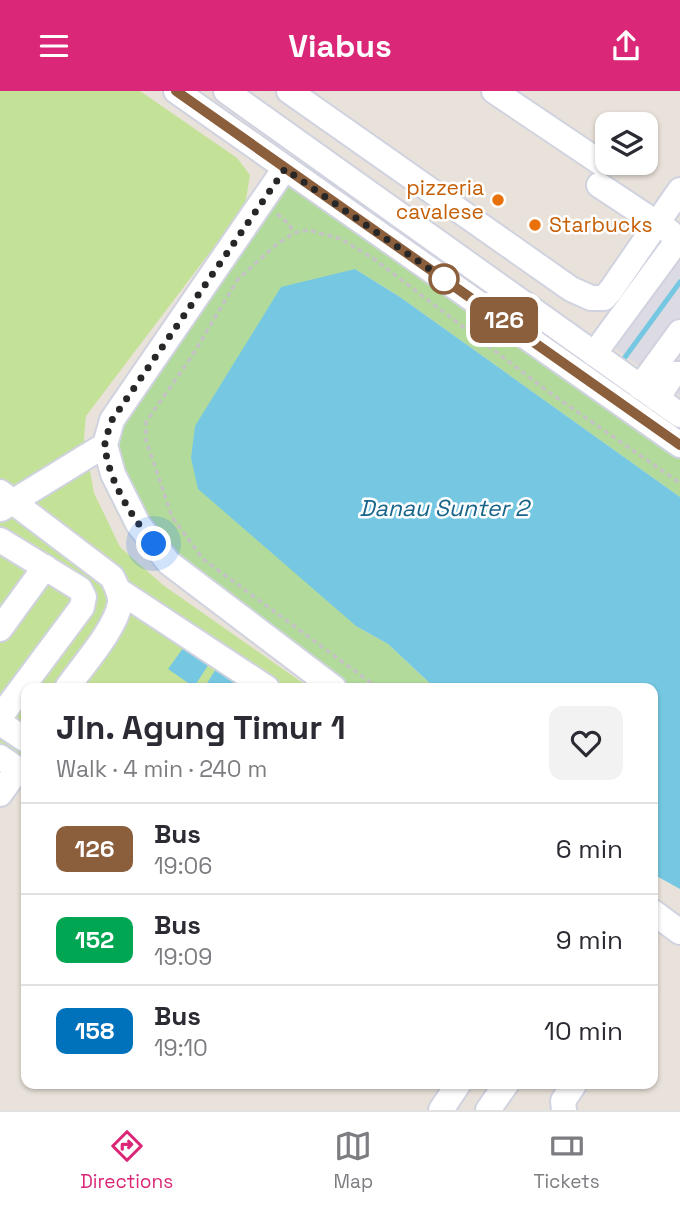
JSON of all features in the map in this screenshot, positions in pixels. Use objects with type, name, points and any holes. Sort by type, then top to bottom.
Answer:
[{"type":"street","points":[[176,91],[285,169],[636,391],[680,415]]},
{"type":"street","points":[[226,91],[594,364]]},
{"type":"street","points":[[289,91],[570,289],[591,298],[604,298],[611,291],[680,190]]},
{"type":"street","points":[[494,91],[600,174],[657,223],[680,237],[594,364]]},
{"type":"street","points":[[285,169],[112,420],[105,445],[122,497],[138,524],[169,563],[327,683]]},
{"type":"street","points":[[636,391],[680,332]]},
{"type":"street","points":[[636,391],[673,374],[680,374]]},
{"type":"street","points":[[636,391],[680,445]]},
{"type":"street","points":[[70,683],[111,624],[120,602],[118,590],[111,577],[4,501],[105,445]]},
{"type":"street","points":[[4,552],[45,567],[80,589],[84,597],[82,607],[25,683]]},
{"type":"street","points":[[0,629],[45,567]]},
{"type":"street","points":[[118,590],[259,683]]},
{"type":"street","points":[[0,717],[21,689]]},
{"type":"street","points":[[0,723],[21,737]]},
{"type":"street","points":[[0,795],[15,767]]},
{"type":"street","points":[[658,916],[680,932]]},
{"type":"street","points":[[441,1110],[455,1089]]},
{"type":"street","points":[[488,1110],[503,1089]]},
{"type":"street","points":[[564,1110],[563,1101],[571,1089]]},
{"type":"path","points":[[372,683],[203,559],[172,517],[146,440],[146,422],[192,356],[238,279],[276,244],[294,233],[308,230],[341,239],[374,259],[550,393],[680,483]]},
{"type":"shaded area","points":[[680,235],[680,396],[602,339]]},
{"type":"green space","points":[[0,91],[140,91],[237,158],[250,175],[245,206],[86,416],[84,438],[94,493],[120,547],[163,585],[303,683],[21,683],[21,757],[0,742]]},
{"type":"green space","points":[[285,168],[680,447],[680,497],[400,297],[355,269],[356,626],[388,644],[430,683],[333,683],[169,563],[113,474],[112,420]]},
{"type":"water","name":"Danau Sunter 2","points":[[355,269],[400,297],[680,497],[680,889],[658,877],[658,683],[430,683],[388,644],[356,626],[198,489],[191,458],[195,426],[281,287]]},
{"type":"water","points":[[186,644],[211,661],[197,683],[188,683],[168,669]]},
{"type":"water","points":[[219,664],[246,683],[207,683]]},
{"type":"waterway","points":[[623,360],[680,282]]},
{"type":"bus line","name":"126","points":[[176,91],[680,445]]},
{"type":"place","name":"pizzeria cavalese","points":[[498,200]]},
{"type":"place","name":"Starbucks","points":[[535,225]]},
{"type":"route","points":[[154,544],[130,511],[113,474],[105,445],[112,420],[285,169],[444,279]]}]
